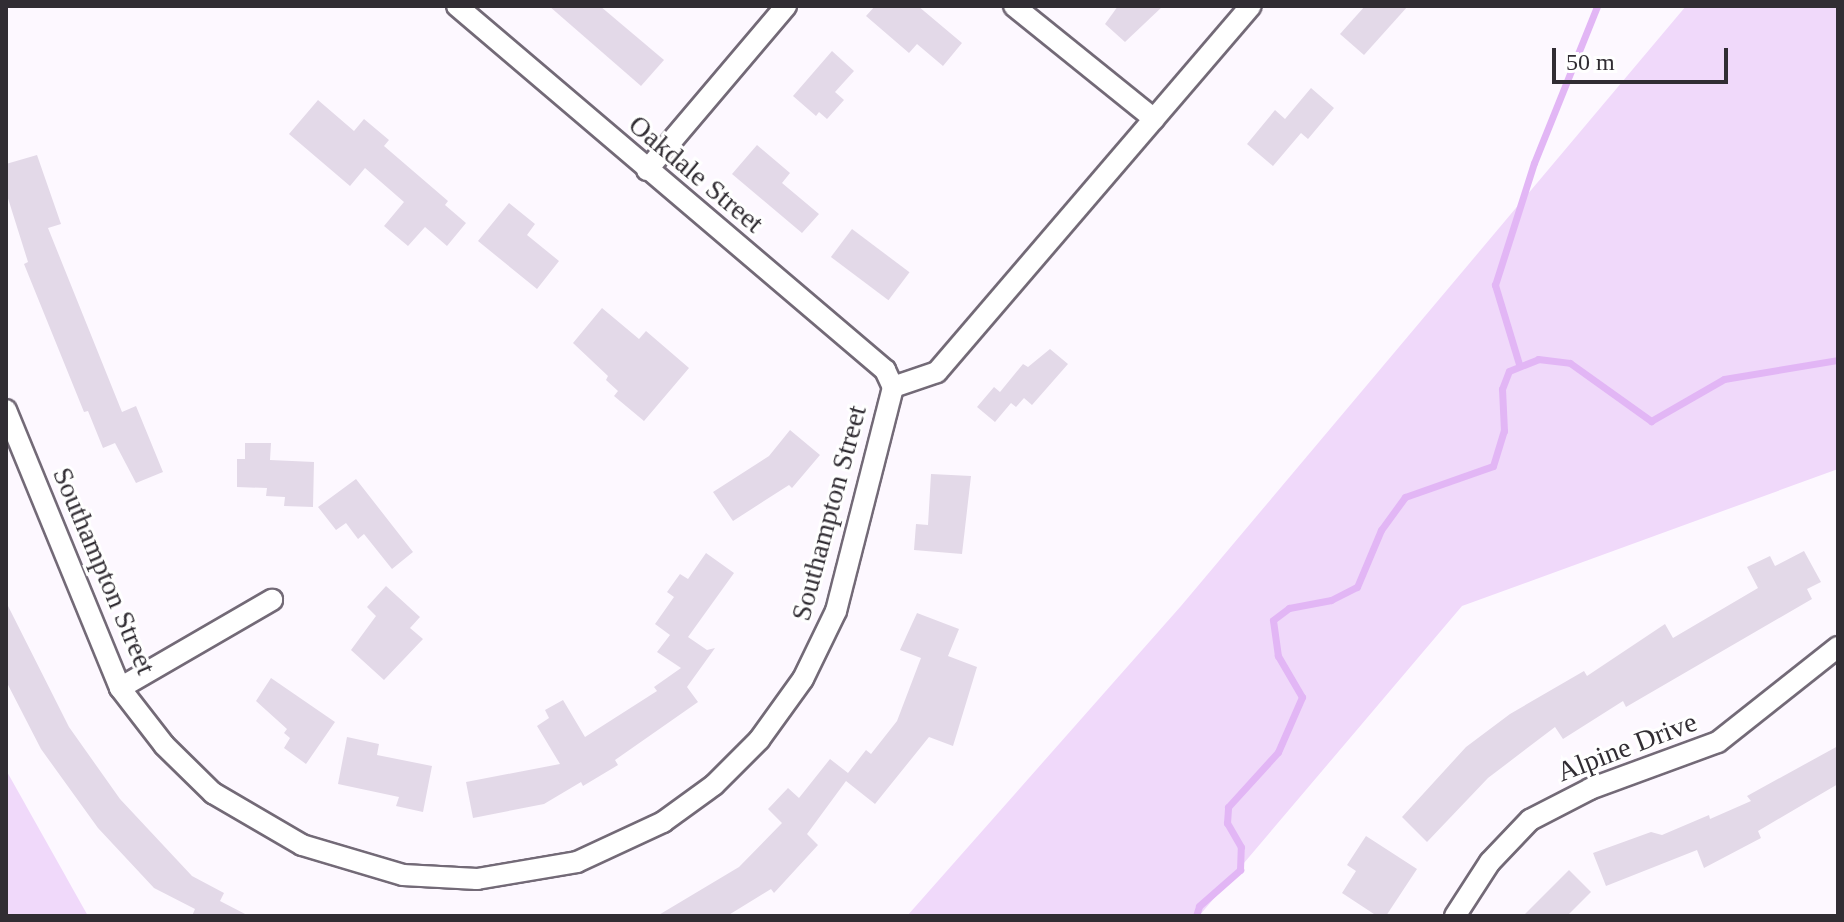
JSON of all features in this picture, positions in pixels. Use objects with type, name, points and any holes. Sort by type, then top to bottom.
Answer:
[{"type":"street","name":"Oakdale Street","points":[[457,6],[885,370],[893,387]]},
{"type":"street","points":[[647,170],[786,6]]},
{"type":"street","points":[[1014,6],[1154,119]]},
{"type":"street","name":"Southampton Street","points":[[6,410],[120,688],[164,745],[213,793],[273,832],[341,860],[403,875],[477,879],[540,871],[607,851],[663,822],[714,785],[759,740],[803,679],[836,611],[893,387],[937,372],[1251,6]]},
{"type":"street","points":[[120,688],[272,600]]},
{"type":"street","name":"Alpine Drive","points":[[1455,916],[1490,862],[1530,820],[1590,789],[1700,752],[1732,735],[1838,647]]},
{"type":"shaded area","points":[[1686,6],[1838,6],[1838,469],[1462,606],[1199,916],[907,916],[1181,606]]},
{"type":"shaded area","points":[[6,770],[88,916],[6,916]]},
{"type":"building","points":[[549,6],[600,6],[664,60],[641,86]]},
{"type":"building","points":[[875,6],[918,6],[962,43],[943,66],[917,44],[909,53],[866,16]]},
{"type":"building","points":[[1118,6],[1163,6],[1125,42],[1105,24]]},
{"type":"building","points":[[1365,6],[1408,6],[1364,55],[1340,34]]},
{"type":"building","points":[[832,51],[854,71],[835,92],[844,100],[827,119],[819,112],[816,116],[793,96]]},
{"type":"building","points":[[1311,88],[1334,108],[1308,139],[1301,133],[1273,166],[1247,144],[1275,110],[1285,119]]},
{"type":"building","points":[[318,100],[354,131],[364,119],[389,140],[384,146],[448,201],[445,205],[466,223],[447,246],[425,227],[408,246],[384,226],[404,202],[365,168],[350,186],[289,134]]},
{"type":"building","points":[[757,145],[790,173],[782,183],[819,214],[802,233],[732,174]]},
{"type":"building","points":[[37,155],[61,224],[48,228],[122,412],[136,406],[163,472],[136,483],[115,443],[103,448],[88,411],[84,412],[24,264],[28,262],[6,192],[6,164]]},
{"type":"building","points":[[509,203],[535,224],[527,235],[559,261],[537,289],[478,241]]},
{"type":"building","points":[[852,229],[910,272],[888,300],[831,257]]},
{"type":"building","points":[[602,308],[639,339],[646,331],[689,368],[644,421],[614,396],[618,391],[606,380],[608,376],[573,343]]},
{"type":"building","points":[[1050,349],[1068,364],[1032,405],[1024,398],[1016,407],[1011,403],[995,422],[977,407],[994,387],[1000,392],[1023,364],[1028,367]]},
{"type":"building","points":[[790,430],[820,455],[792,488],[789,485],[733,521],[713,492],[769,456]]},
{"type":"building","points":[[245,443],[271,443],[270,460],[314,462],[313,507],[284,506],[285,497],[266,496],[267,488],[237,487],[237,459],[245,459]]},
{"type":"building","points":[[931,474],[971,476],[962,554],[914,550],[916,524],[928,525]]},
{"type":"building","points":[[356,479],[413,552],[392,569],[364,534],[358,539],[346,523],[336,530],[318,507]]},
{"type":"building","points":[[1804,551],[1821,582],[1807,589],[1812,599],[1626,707],[1623,701],[1563,739],[1555,727],[1488,778],[1427,842],[1402,817],[1466,747],[1510,714],[1584,671],[1587,676],[1665,624],[1673,638],[1758,588],[1747,567],[1770,556],[1775,566]]},
{"type":"building","points":[[706,553],[734,573],[688,637],[707,650],[715,648],[687,687],[698,702],[615,760],[618,765],[583,786],[581,782],[544,804],[473,818],[466,782],[560,764],[537,726],[549,718],[545,710],[563,700],[585,737],[657,691],[654,687],[681,668],[657,652],[670,635],[655,624],[674,597],[667,592],[680,574],[688,579]]},
{"type":"building","points":[[386,586],[420,617],[410,628],[423,639],[384,680],[351,650],[376,616],[367,607]]},
{"type":"building","points":[[6,602],[69,727],[120,799],[192,876],[224,893],[220,901],[249,916],[192,916],[195,909],[154,888],[98,828],[41,749],[6,681]]},
{"type":"building","points":[[917,613],[959,629],[948,656],[977,667],[953,746],[929,737],[875,804],[846,781],[807,834],[818,845],[774,893],[771,889],[727,916],[657,916],[739,867],[782,823],[768,809],[788,788],[799,798],[830,759],[848,773],[866,750],[871,754],[897,721],[921,658],[900,650]]},
{"type":"building","points":[[271,678],[335,722],[306,764],[284,748],[290,738],[284,733],[287,729],[256,701]]},
{"type":"building","points":[[347,737],[379,744],[377,755],[432,766],[423,812],[396,806],[399,797],[338,784]]},
{"type":"building","points":[[1838,746],[1838,784],[1758,831],[1761,838],[1704,868],[1697,850],[1606,886],[1593,853],[1651,832],[1662,835],[1709,815],[1710,819],[1751,801],[1747,796]]},
{"type":"building","points":[[1366,836],[1417,869],[1386,916],[1377,916],[1342,893],[1356,871],[1347,865]]},
{"type":"building","points":[[1569,870],[1591,892],[1567,916],[1523,916]]},
{"type":"waterway","points":[[1519,364],[1495,285],[1534,163],[1597,6]]},
{"type":"waterway","points":[[1196,916],[1199,906],[1240,870],[1241,847],[1227,823],[1228,807],[1278,752],[1302,697],[1278,656],[1273,620],[1289,608],[1331,600],[1357,587],[1381,530],[1405,497],[1493,466],[1504,431],[1502,389],[1509,371],[1538,359],[1570,363],[1651,421],[1724,379],[1838,360]]}]
